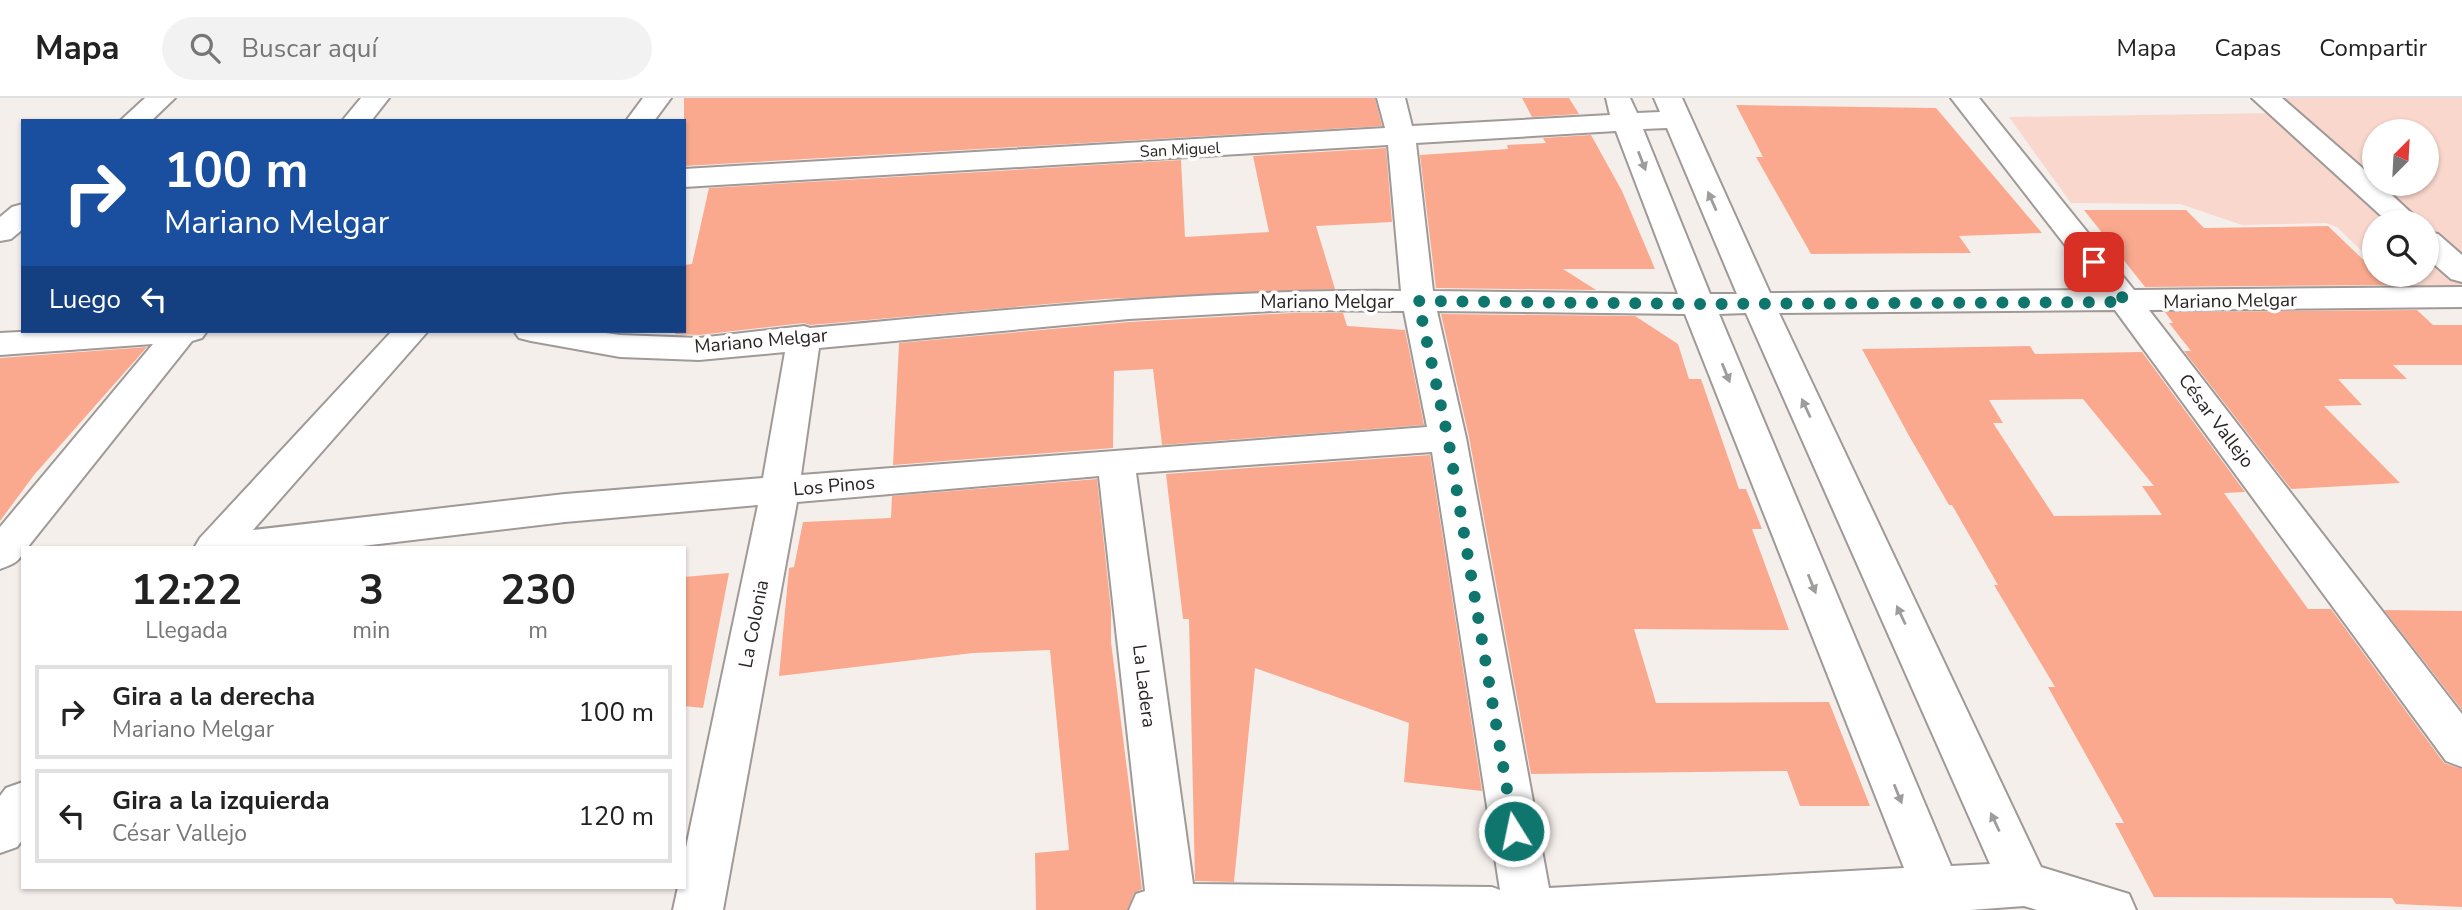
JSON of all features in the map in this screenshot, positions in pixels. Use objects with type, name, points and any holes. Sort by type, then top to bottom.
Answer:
[{"type":"street","points":[[136,119],[161,98]]},
{"type":"street","points":[[358,119],[375,98]]},
{"type":"street","points":[[641,119],[657,98]]},
{"type":"street","points":[[1391,98],[1401,137],[1418,301],[1448,438],[1528,910]]},
{"type":"street","name":"César Vallejo","points":[[1965,98],[2126,302],[2462,748]]},
{"type":"street","points":[[2266,98],[2392,210]]},
{"type":"street","points":[[1672,108],[1757,302],[2024,884]]},
{"type":"street","name":"San Miguel","points":[[686,178],[1401,137],[1622,110],[1672,108]]},
{"type":"street","points":[[1622,110],[1698,304],[1941,899]]},
{"type":"street","points":[[0,232],[21,215]]},
{"type":"street","points":[[2439,252],[2462,272]]},
{"type":"street","name":"Mariano Melgar","points":[[543,333],[620,346],[699,349],[804,337],[1129,309],[1292,300],[1698,304],[2462,297]]},
{"type":"street","points":[[0,344],[154,333]]},
{"type":"street","points":[[0,554],[180,333]]},
{"type":"street","points":[[216,546],[409,333]]},
{"type":"street","name":"La Colonia","points":[[698,910],[780,491],[804,337]]},
{"type":"street","name":"Los Pinos","points":[[238,546],[565,508],[1116,462],[1448,438]]},
{"type":"street","name":"La Ladera","points":[[1116,462],[1166,909]]},
{"type":"street","points":[[0,571],[21,569]]},
{"type":"street","points":[[0,832],[21,805]]},
{"type":"street","points":[[1552,910],[1941,899],[2024,884],[2110,910]]},
{"type":"street","points":[[1166,909],[1492,910]]},
{"type":"shaded area","points":[[2277,98],[2462,98],[2462,258],[2439,238],[2439,210],[2407,210],[2390,196],[2440,196],[2440,119],[2362,119],[2362,172]]},
{"type":"shaded area","points":[[2275,113],[2362,190],[2362,196],[2369,196],[2384,210],[2362,210],[2362,251],[2337,227],[2326,223],[2242,225],[2180,204],[2071,203],[2009,117]]},
{"type":"shaded area","points":[[2439,258],[2462,278],[2462,292],[2405,293],[2399,287],[2439,287]]},
{"type":"building","points":[[684,98],[1375,98],[1382,126],[686,166]]},
{"type":"building","points":[[1522,98],[1569,98],[1579,114],[1532,117]]},
{"type":"building","points":[[1736,105],[1936,108],[2042,233],[1959,236],[1971,253],[1811,254],[1756,157],[1763,157]]},
{"type":"building","points":[[1591,135],[1622,191],[1655,269],[1563,269],[1596,290],[1436,288],[1420,155],[1508,149],[1507,145],[1546,143],[1543,138]]},
{"type":"building","points":[[1386,148],[1392,222],[1316,226],[1335,289],[1105,299],[810,325],[804,323],[699,335],[675,334],[686,333],[686,265],[692,264],[709,188],[1181,160],[1185,237],[1269,232],[1253,156]]},
{"type":"building","points":[[2084,210],[2186,210],[2204,228],[2328,226],[2362,259],[2362,285],[2145,287]]},
{"type":"building","points":[[2417,310],[2433,325],[2462,325],[2462,365],[2393,365],[2407,379],[2338,379],[2362,405],[2324,406],[2400,483],[2291,489],[2184,351],[2191,351],[2169,323],[2173,323],[2165,312]]},
{"type":"building","points":[[1292,313],[1343,313],[1347,326],[1405,330],[1424,425],[1162,445],[1153,369],[1114,371],[1113,448],[893,465],[899,343],[1129,322]]},
{"type":"building","points":[[1441,314],[1635,316],[1678,344],[1689,379],[1701,379],[1739,489],[1746,489],[1762,529],[1752,529],[1789,630],[1634,629],[1656,703],[1829,702],[1870,806],[1800,806],[1787,771],[1531,774],[1469,437]]},
{"type":"building","points":[[2030,346],[2035,354],[2142,352],[2245,492],[2224,493],[2308,609],[2331,609],[2444,763],[2462,769],[2462,907],[2396,904],[2392,898],[2154,897],[2115,823],[2124,823],[2048,687],[2055,687],[1994,585],[1998,585],[1908,434],[1862,349]],"holes":[[[2083,399],[2154,486],[2142,486],[2162,515],[2054,516],[1993,423],[2003,423],[1989,400]]]},
{"type":"building","points":[[147,347],[34,475],[0,521],[0,358]]},
{"type":"building","points":[[1430,455],[1482,791],[1404,782],[1409,723],[1255,668],[1234,882],[1195,881],[1189,619],[1183,619],[1166,474]]},
{"type":"building","points":[[1097,479],[1111,610],[1111,642],[1142,889],[1134,893],[1127,910],[1036,910],[1035,853],[1069,850],[1050,650],[973,653],[779,676],[789,568],[794,567],[803,522],[891,518],[892,496]]},
{"type":"building","points":[[729,573],[703,708],[686,706],[686,577]]},
{"type":"building","points":[[2384,610],[2462,611],[2462,710]]},
{"type":"route","points":[[1514,831],[1448,438],[1418,301],[1698,304],[2126,302],[2094,262]]}]
